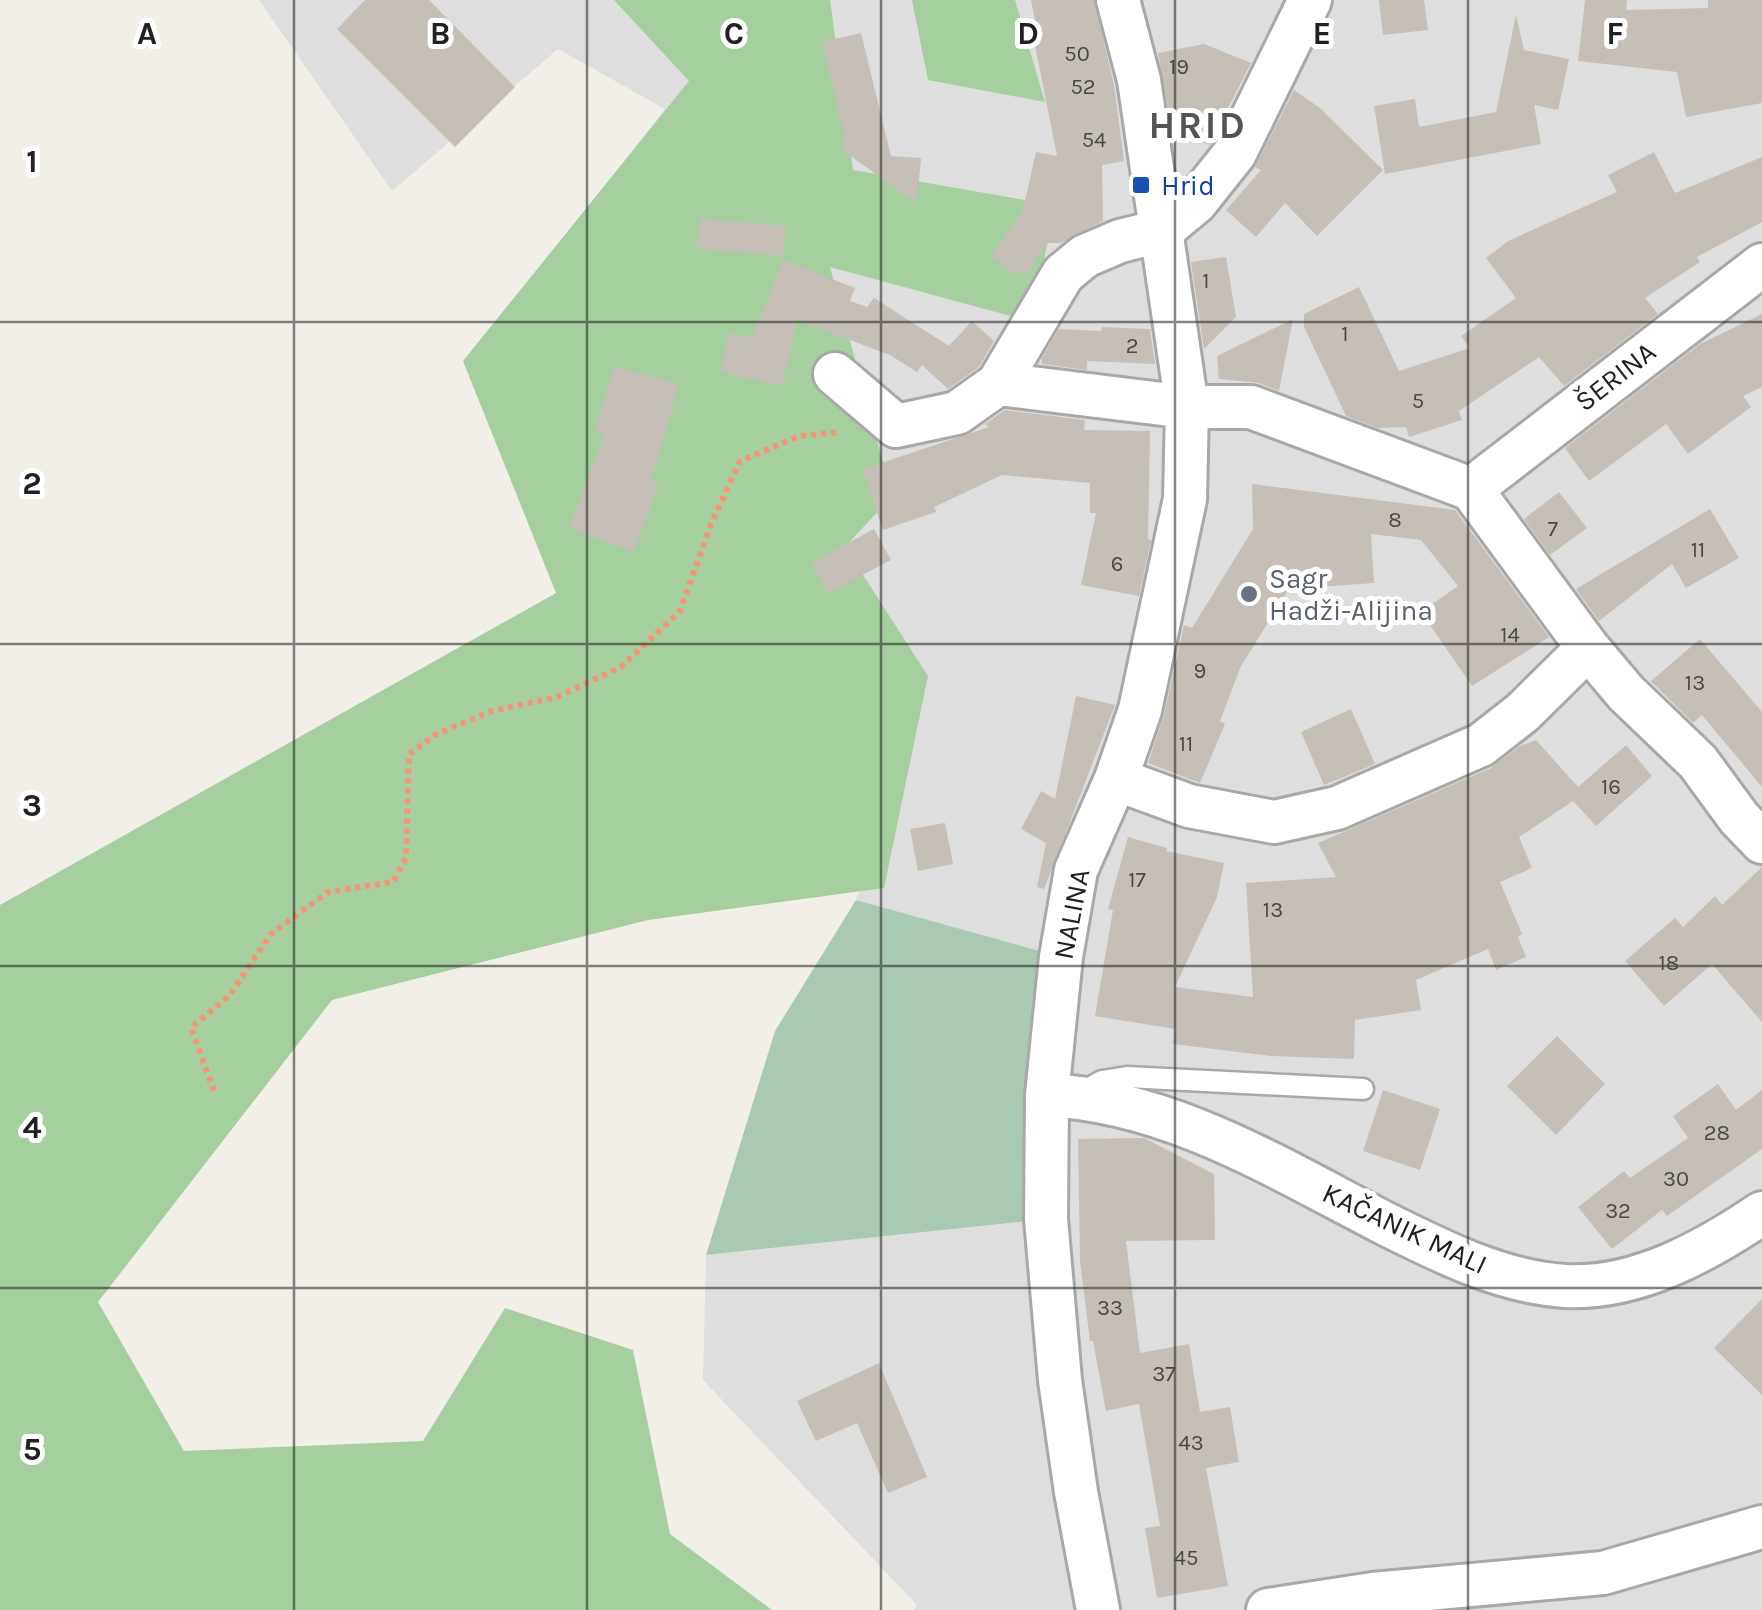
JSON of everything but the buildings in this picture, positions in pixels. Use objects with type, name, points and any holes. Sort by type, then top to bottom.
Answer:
[{"type":"street","name":"NALINA","points":[[1098,1610],[1060,1380],[1046,1218],[1060,1096],[1061,957],[1076,870],[1140,710],[1186,499],[1188,407],[1139,80],[1118,0]]},
{"type":"street","points":[[835,374],[896,426],[956,413],[998,384],[1063,274],[1086,256],[1120,241],[1161,231],[1196,202],[1234,153],[1310,0]]},
{"type":"street","name":"ŠERINA","points":[[1470,489],[1762,266]]},
{"type":"street","points":[[998,384],[1188,407],[1251,408],[1470,489],[1588,648],[1626,692],[1698,762],[1762,842]]},
{"type":"street","points":[[1116,778],[1189,806],[1274,822],[1337,808],[1482,745],[1522,714],[1588,648]]},
{"type":"street","name":"KAČANIK MALI","points":[[1060,1096],[1156,1116],[1223,1139],[1450,1256],[1521,1279],[1567,1286],[1618,1280],[1702,1251],[1762,1213]]},
{"type":"street","points":[[1295,1608],[1373,1594],[1603,1572],[1762,1527]]},
{"type":"lane","points":[[1060,1096],[1127,1077],[1363,1089]]},
{"type":"path","points":[[214,1091],[192,1028],[230,995],[270,935],[328,892],[392,882],[406,858],[409,754],[437,734],[492,711],[557,696],[622,667],[680,611],[710,524],[740,462],[800,436],[896,426]]},
{"type":"shaded area","points":[[259,0],[1762,0],[1762,1610],[914,1610],[917,1605],[703,1380],[706,1255],[1046,1218],[1061,958],[856,900],[926,689],[798,604],[546,562],[464,364],[665,109],[558,49],[392,191]]},
{"type":"green space","points":[[614,0],[830,0],[853,170],[1054,205],[1033,322],[830,267],[892,496],[845,547],[928,676],[884,888],[648,920],[332,1000],[98,1302],[184,1451],[423,1441],[505,1308],[633,1350],[670,1534],[772,1610],[0,1610],[0,905],[556,593],[463,361],[689,81]]},
{"type":"green space","points":[[912,0],[1015,0],[1045,102],[928,80]]},
{"type":"green space","points":[[856,900],[1061,957],[1046,1219],[706,1255],[775,1031]]},
{"type":"place","name":"Hrid","points":[[1141,185]]},
{"type":"place","name":"Sagr Hadži-Alijina","points":[[1249,594]]},
{"type":"district","name":"HRID","points":[[1198,125]]}]
